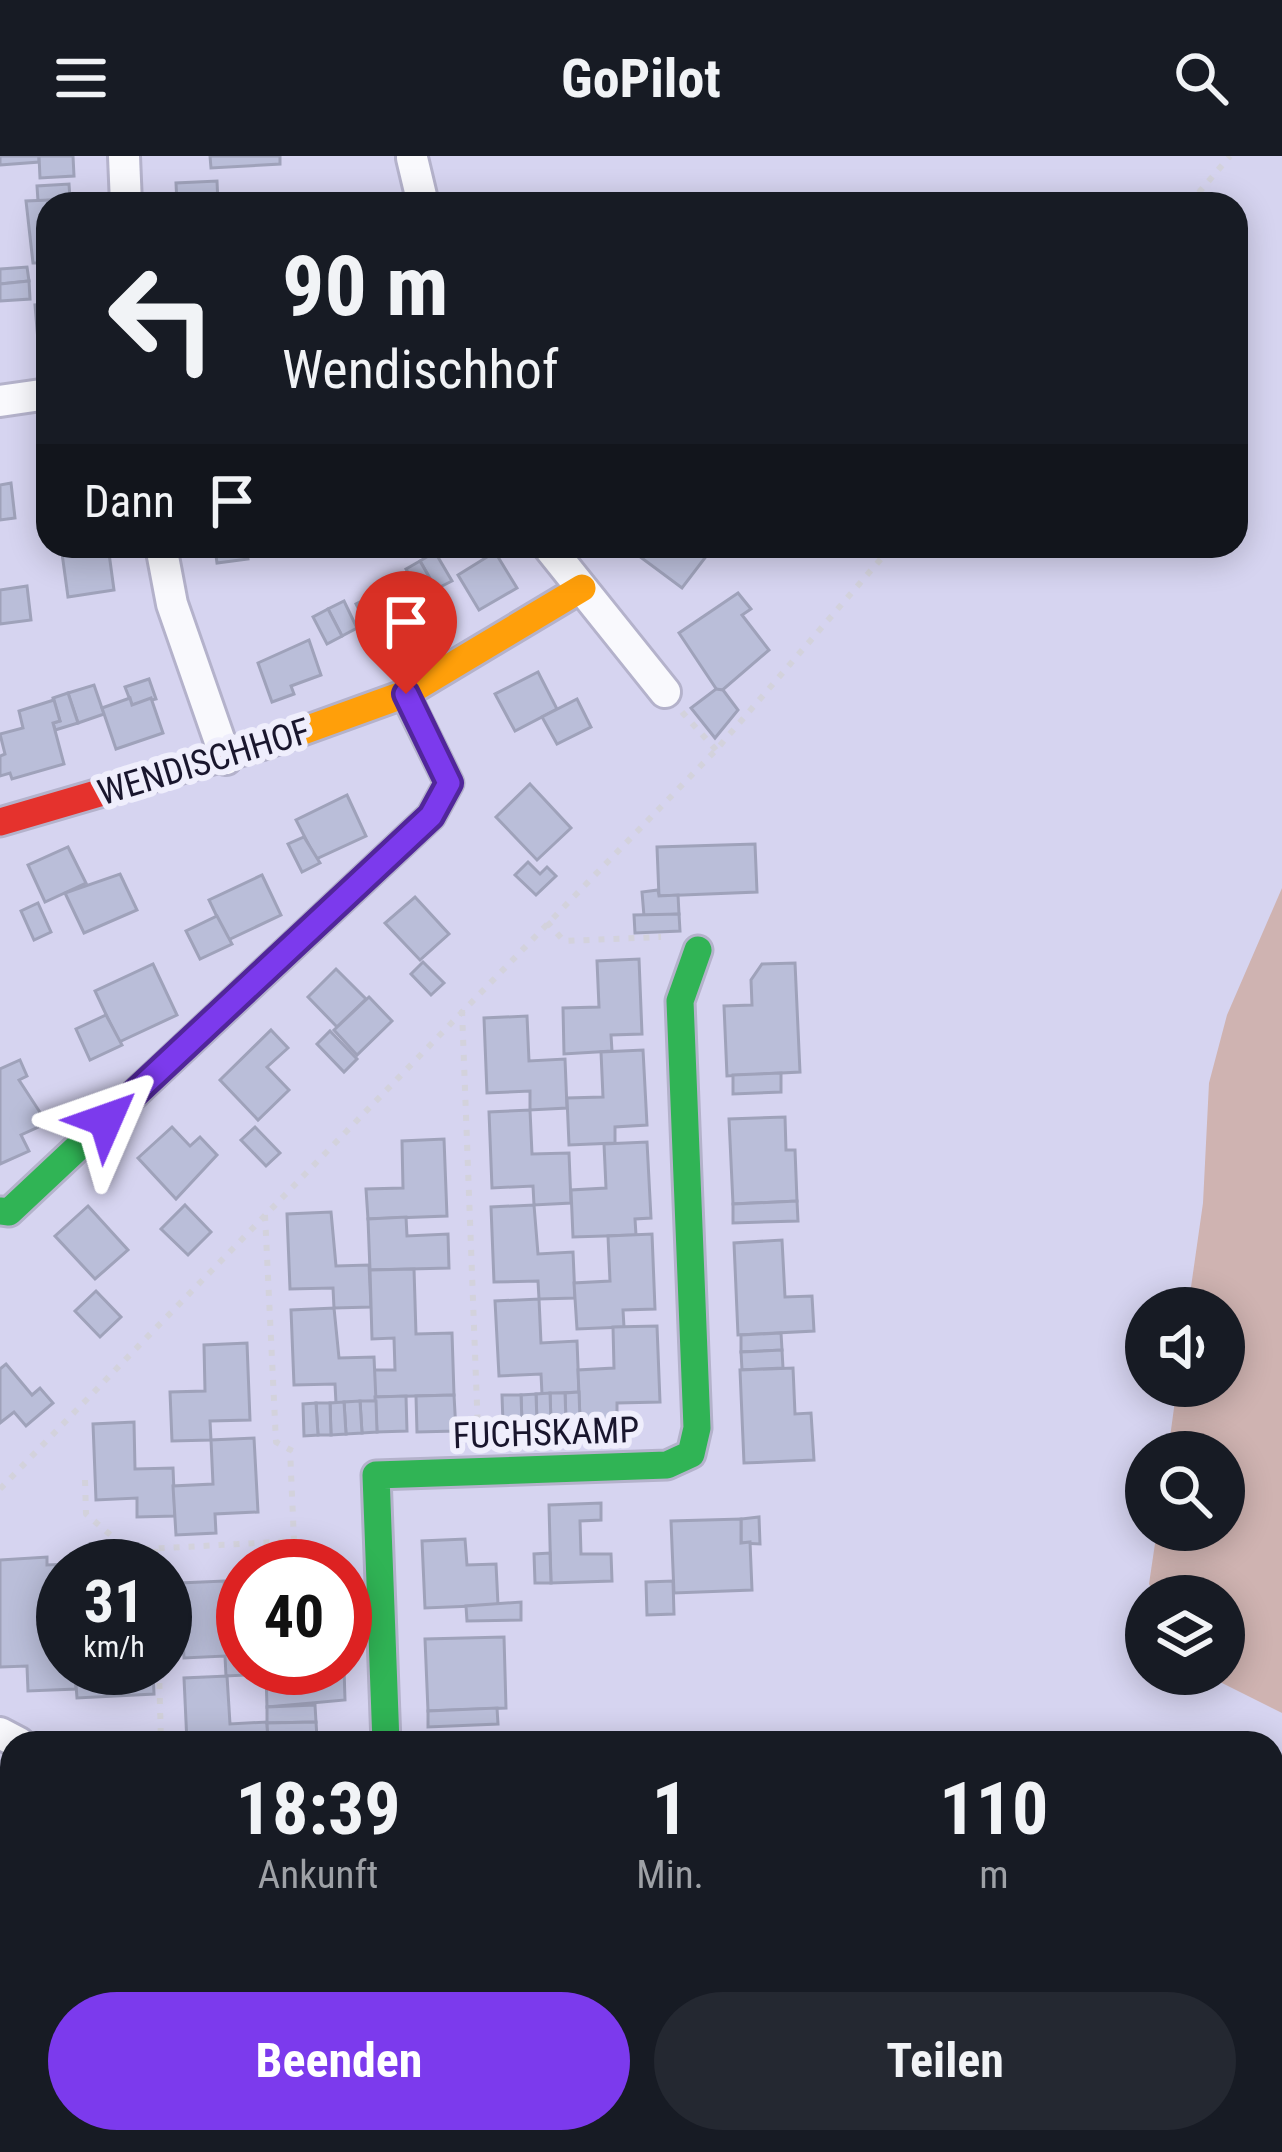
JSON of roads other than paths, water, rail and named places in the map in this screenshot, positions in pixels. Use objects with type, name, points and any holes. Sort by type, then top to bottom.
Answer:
[{"type":"street","points":[[124,156],[126,192]]},
{"type":"street","points":[[412,158],[420,192]]},
{"type":"street","points":[[0,400],[36,396]]},
{"type":"street","points":[[163,558],[172,604],[226,759]]},
{"type":"street","points":[[557,558],[664,692]]},
{"type":"street","name":"WENDISCHHOF","points":[[0,823],[226,759],[406,694],[581,588]]},
{"type":"street","points":[[0,1211],[9,1212],[431,816],[449,783],[406,694]]},
{"type":"street","name":"FUCHSKAMP","points":[[386,1731],[376,1475],[667,1465],[691,1454],[698,1428],[680,1001],[698,950]]}]
